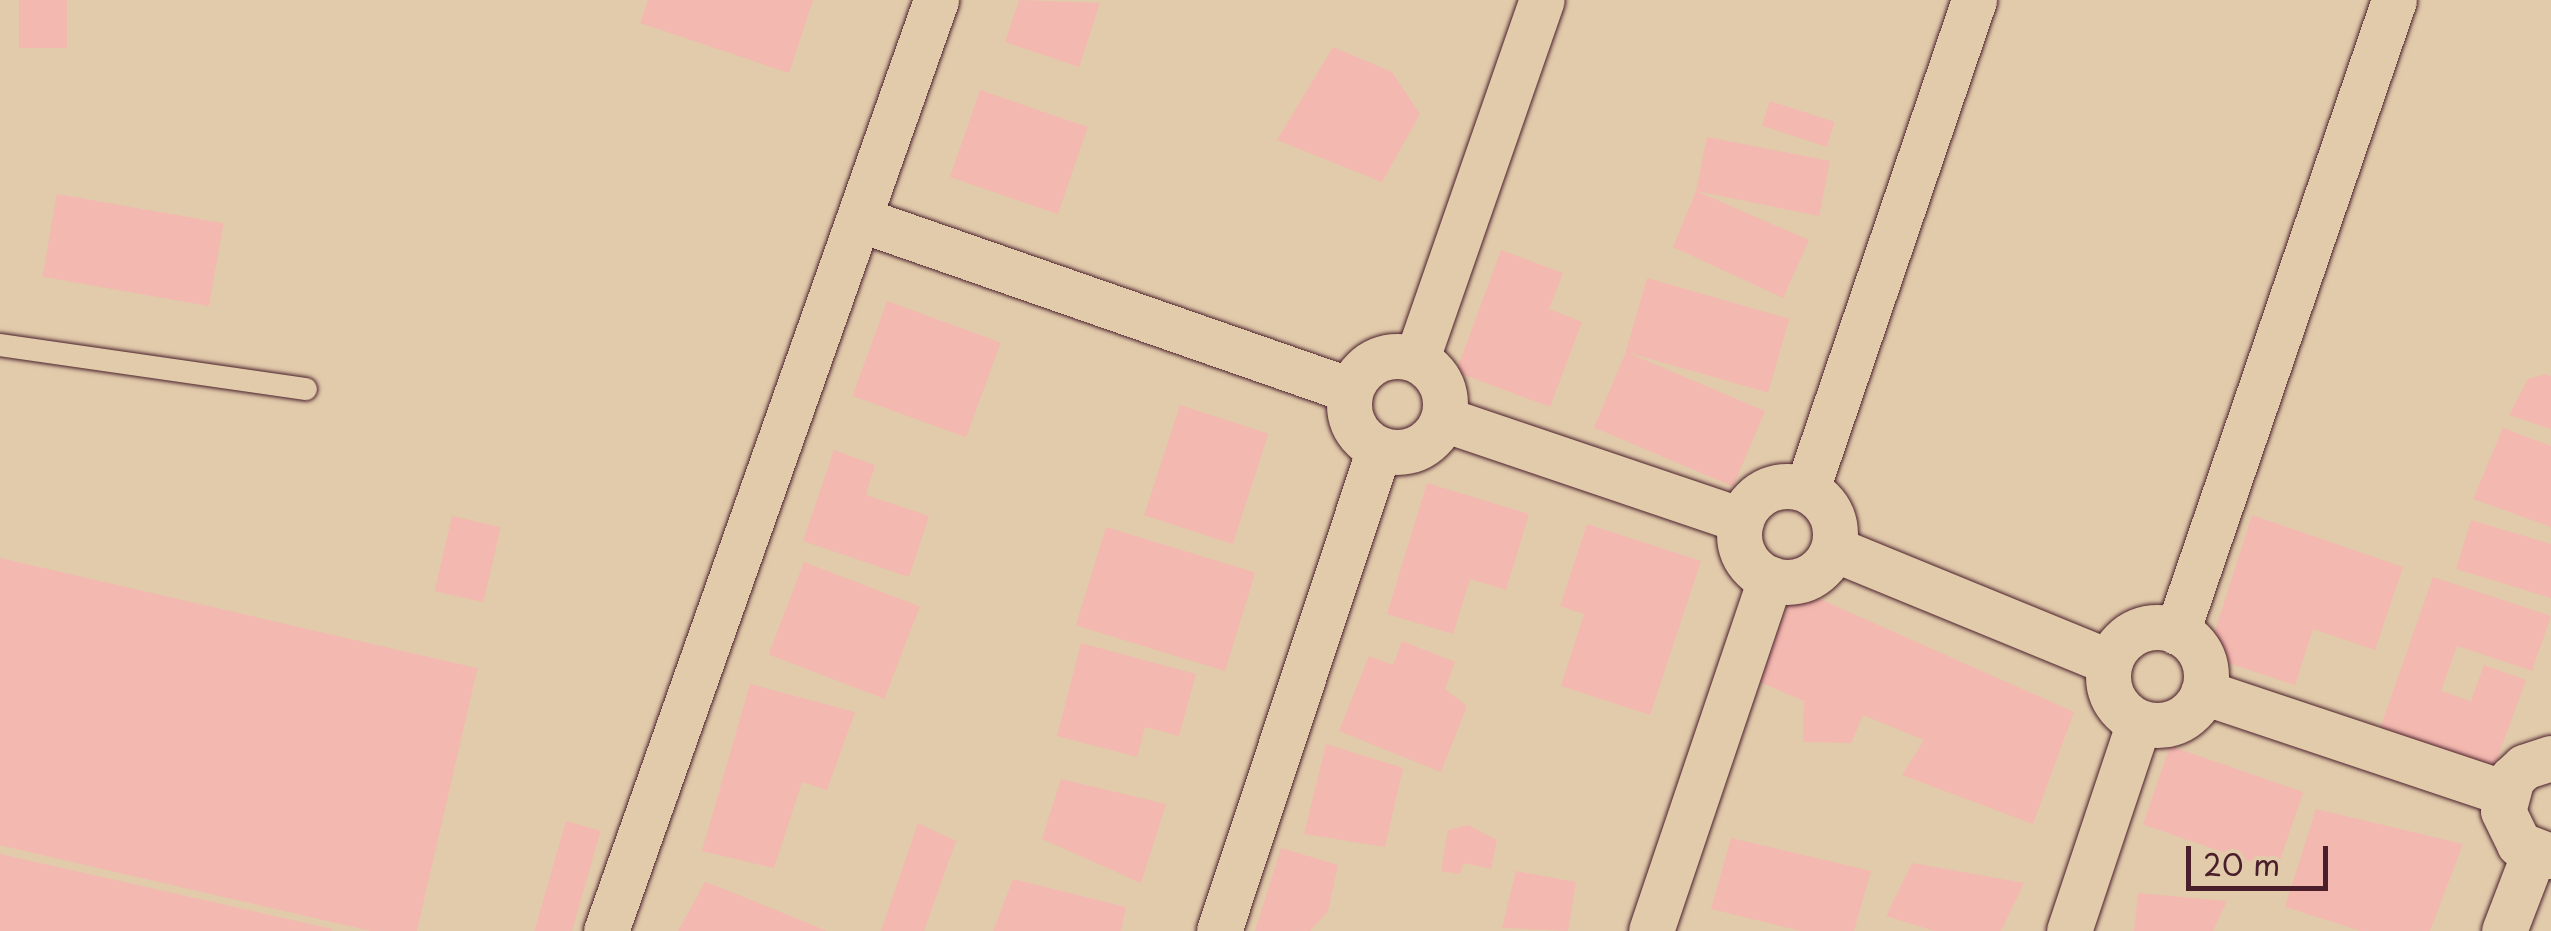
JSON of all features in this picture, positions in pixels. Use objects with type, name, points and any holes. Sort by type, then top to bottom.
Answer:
[{"type":"street","points":[[606,931],[936,0]]},
{"type":"street","points":[[1417,358],[1542,0]]},
{"type":"street","points":[[1807,489],[1974,0]]},
{"type":"street","points":[[2177,632],[2394,0]]},
{"type":"street","points":[[858,219],[1350,390]]},
{"type":"street","points":[[1384,356],[1417,358],[1441,384],[1446,401],[1443,419],[1424,444],[1394,453],[1379,449],[1363,440],[1353,425],[1348,408],[1350,390],[1369,363],[1384,356]]},
{"type":"street","points":[[1443,419],[1740,520]]},
{"type":"street","points":[[1219,931],[1379,449]]},
{"type":"street","points":[[1774,487],[1807,489],[1821,498],[1833,515],[1834,549],[1813,575],[1786,583],[1770,580],[1755,571],[1742,553],[1740,520],[1759,494],[1774,487]]},
{"type":"street","points":[[1834,549],[2110,662]]},
{"type":"street","points":[[1651,931],[1770,580]]},
{"type":"street","points":[[2144,629],[2177,632],[2202,656],[2203,692],[2196,706],[2170,724],[2139,722],[2113,698],[2108,681],[2110,662],[2129,636],[2144,629]]},
{"type":"street","points":[[2203,692],[2504,793]]},
{"type":"street","points":[[2069,931],[2139,722]]},
{"type":"street","points":[[2504,931],[2542,854],[2508,829],[2504,793],[2524,767],[2551,758]]},
{"type":"lane","points":[[0,345],[306,389]]},
{"type":"building","points":[[19,0],[67,0],[67,48],[19,48]]},
{"type":"building","points":[[648,0],[813,0],[789,73],[640,23]]},
{"type":"building","points":[[1019,0],[1100,3],[1079,67],[1005,42]]},
{"type":"building","points":[[1333,47],[1392,72],[1420,114],[1382,182],[1277,140]]},
{"type":"building","points":[[980,90],[1088,127],[1058,214],[950,177]]},
{"type":"building","points":[[1770,101],[1835,122],[1827,147],[1762,126]]},
{"type":"building","points":[[1707,137],[1830,161],[1819,216],[1696,191]]},
{"type":"building","points":[[1696,191],[1809,240],[1783,298],[1673,247]]},
{"type":"building","points":[[57,194],[223,223],[209,306],[42,277]]},
{"type":"building","points":[[1501,250],[1563,273],[1549,309],[1582,322],[1550,407],[1456,372]]},
{"type":"building","points":[[1647,278],[1789,319],[1768,393],[1626,352]]},
{"type":"building","points":[[887,301],[1001,342],[966,437],[852,396]]},
{"type":"building","points":[[1626,352],[1765,411],[1733,486],[1594,427]]},
{"type":"building","points":[[2551,376],[2551,429],[2509,415],[2528,379]]},
{"type":"building","points":[[1180,405],[1268,434],[1233,544],[1144,515]]},
{"type":"building","points":[[2503,428],[2551,446],[2551,527],[2473,499]]},
{"type":"building","points":[[834,450],[875,465],[866,495],[929,516],[909,577],[803,541]]},
{"type":"building","points":[[1427,483],[1529,514],[1506,590],[1470,579],[1453,634],[1387,614]]},
{"type":"building","points":[[2252,515],[2403,567],[2375,650],[2313,629],[2295,685],[2207,656]]},
{"type":"building","points":[[452,516],[501,527],[483,602],[435,591]]},
{"type":"building","points":[[2471,520],[2551,544],[2551,598],[2456,569]]},
{"type":"building","points":[[1587,524],[1701,561],[1650,715],[1561,686],[1584,614],[1560,606]]},
{"type":"building","points":[[1106,527],[1255,573],[1225,671],[1076,625]]},
{"type":"building","points":[[0,558],[477,668],[417,931],[371,931],[0,845]]},
{"type":"building","points":[[804,562],[920,606],[884,699],[769,654]]},
{"type":"building","points":[[2433,577],[2551,616],[2532,671],[2457,646],[2441,691],[2471,701],[2484,665],[2526,680],[2488,784],[2375,743]]},
{"type":"building","points":[[1795,588],[2074,712],[2033,824],[1902,775],[1924,740],[1863,715],[1851,743],[1803,742],[1804,701],[1757,681]]},
{"type":"building","points":[[1402,641],[1455,662],[1445,689],[1467,706],[1441,772],[1339,731],[1369,656],[1393,665]]},
{"type":"building","points":[[1081,643],[1196,674],[1179,736],[1145,727],[1137,757],[1057,736]]},
{"type":"building","points":[[750,684],[855,712],[827,790],[802,782],[774,868],[702,851]]},
{"type":"building","points":[[1326,744],[1403,768],[1385,847],[1304,834]]},
{"type":"building","points":[[2170,746],[2303,792],[2276,870],[2143,824]]},
{"type":"building","points":[[1061,779],[1166,804],[1141,883],[1042,839]]},
{"type":"building","points":[[2316,809],[2463,844],[2430,931],[2361,931],[2285,907]]},
{"type":"building","points":[[566,821],[601,831],[572,931],[534,931]]},
{"type":"building","points":[[918,823],[956,841],[924,931],[881,931]]},
{"type":"building","points":[[1468,825],[1497,840],[1491,869],[1463,863],[1460,874],[1441,871],[1448,830]]},
{"type":"building","points":[[1731,838],[1871,871],[1854,931],[1801,931],[1711,909]]},
{"type":"building","points":[[1281,848],[1338,865],[1328,911],[1310,931],[1255,931]]},
{"type":"building","points":[[0,854],[332,929],[332,931],[0,931]]},
{"type":"building","points":[[1912,863],[2024,883],[2001,931],[1934,931],[1886,916]]},
{"type":"building","points":[[1516,871],[1576,882],[1568,931],[1502,928]]},
{"type":"building","points":[[1013,879],[1126,907],[1121,931],[993,931]]},
{"type":"building","points":[[705,882],[724,889],[827,931],[678,931]]},
{"type":"building","points":[[2138,893],[2227,901],[2213,931],[2134,931]]}]
